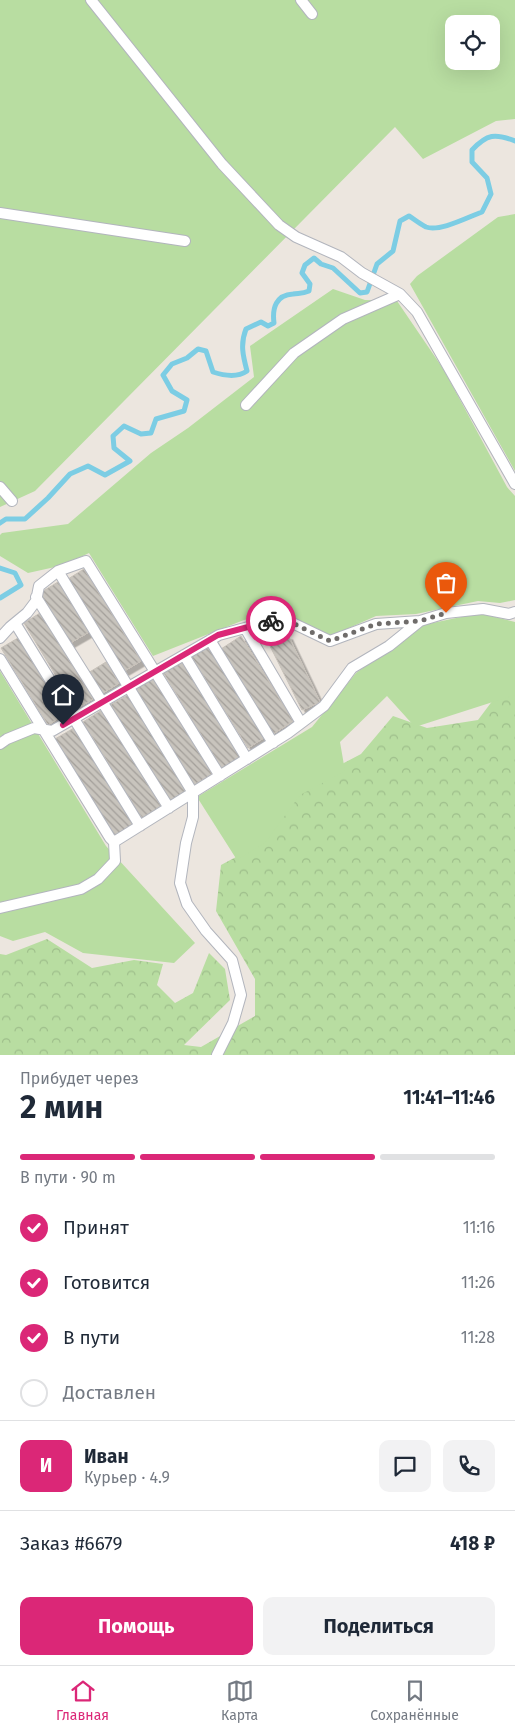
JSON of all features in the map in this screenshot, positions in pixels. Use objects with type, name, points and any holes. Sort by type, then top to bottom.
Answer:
[{"type":"lane","points":[[91,0],[222,164],[279,225],[296,237],[341,257],[362,273],[400,294],[417,312],[515,484]]},
{"type":"lane","points":[[301,0],[312,14]]},
{"type":"lane","points":[[0,213],[185,240]]},
{"type":"lane","points":[[246,405],[294,353],[343,319],[400,294]]},
{"type":"lane","points":[[0,487],[12,501]]},
{"type":"lane","points":[[0,638],[27,613],[36,601],[39,586],[58,572],[86,561],[220,776]]},
{"type":"lane","points":[[58,572],[193,793],[193,816],[186,843],[180,883],[187,904],[206,931],[232,960],[242,995],[233,1023],[216,1055]]},
{"type":"lane","points":[[36,597],[169,808]]},
{"type":"lane","points":[[0,744],[7,739],[34,728],[52,731],[218,635],[282,618],[330,641],[376,624],[420,621],[446,613],[482,609],[509,614],[515,612]]},
{"type":"lane","points":[[114,842],[273,743],[301,723],[324,706],[352,668],[389,646],[420,621]]},
{"type":"lane","points":[[14,623],[140,826]]},
{"type":"lane","points":[[245,628],[301,723]]},
{"type":"lane","points":[[210,640],[273,743]]},
{"type":"lane","points":[[184,655],[247,759]]},
{"type":"lane","points":[[0,659],[114,842],[115,860],[98,879],[81,889],[0,908]]},
{"type":"green space","points":[[0,0],[515,0],[515,119],[496,121],[423,159],[395,127],[35,491],[0,507]]},
{"type":"green space","points":[[515,214],[515,471],[410,284],[417,276],[498,217]]},
{"type":"green space","points":[[333,289],[365,300],[397,301],[444,370],[507,487],[515,496],[515,600],[500,603],[478,601],[416,614],[376,616],[331,636],[281,614],[244,620],[153,656],[89,553],[64,565],[28,573],[0,556],[0,535],[2,533],[68,524],[151,453],[188,428],[254,377],[250,346]]},
{"type":"green space","points":[[480,613],[515,622],[515,695],[415,727],[387,696],[340,742],[345,771],[300,795],[265,843],[237,860],[197,797],[312,727],[356,673],[423,625]]},
{"type":"green space","points":[[0,671],[106,846],[195,943],[174,963],[83,953],[45,932],[13,941],[0,936]]},
{"type":"green space","points":[[502,688],[515,690],[515,1055],[0,1055],[0,954],[6,955],[47,939],[92,968],[134,960],[163,964],[157,985],[175,1003],[193,993],[209,953],[225,969],[230,1000],[184,1045],[201,1047],[255,1016],[255,979],[216,911],[221,865],[260,844],[300,786],[361,754],[393,716],[427,728],[478,720]]},
{"type":"building","points":[[84,569],[141,661],[124,671],[68,579]]},
{"type":"building","points":[[58,582],[89,632],[70,643],[40,593]]},
{"type":"building","points":[[40,613],[93,699],[76,709],[24,623]]},
{"type":"building","points":[[288,635],[320,702],[302,710],[269,644]]},
{"type":"building","points":[[241,636],[293,721],[273,734],[221,649]]},
{"type":"building","points":[[18,638],[64,714],[48,725],[1,648]]},
{"type":"building","points":[[209,645],[265,737],[248,748],[191,656]]},
{"type":"building","points":[[181,661],[241,758],[222,769],[163,672]]},
{"type":"building","points":[[106,662],[119,683],[101,694],[88,673]]},
{"type":"building","points":[[154,678],[212,774],[194,785],[135,689]]},
{"type":"building","points":[[128,695],[187,791],[169,802],[110,705]]},
{"type":"building","points":[[102,710],[161,806],[142,818],[83,722]]},
{"type":"building","points":[[74,728],[134,825],[115,837],[55,739]]},
{"type":"waterway","points":[[0,523],[6,519],[25,519],[70,474],[88,466],[105,475],[130,461],[114,448],[113,436],[124,426],[141,434],[151,433],[156,419],[184,411],[187,400],[172,391],[163,375],[172,364],[187,358],[198,349],[206,351],[213,372],[231,376],[247,371],[243,355],[246,329],[261,322],[268,326],[274,323],[275,307],[279,300],[287,295],[309,291],[310,284],[302,273],[305,265],[314,258],[321,264],[333,268],[360,293],[367,292],[377,264],[393,251],[400,221],[409,216],[426,227],[432,228],[454,223],[482,212],[491,194],[487,178],[472,162],[472,150],[482,141],[492,136],[515,141]]},
{"type":"waterway","points":[[0,568],[15,573],[21,585],[0,598]]},
{"type":"way so far","points":[[271,621],[282,618],[330,641],[376,624],[420,621],[446,613]]},
{"type":"route","points":[[63,725],[218,635],[271,621]]}]
